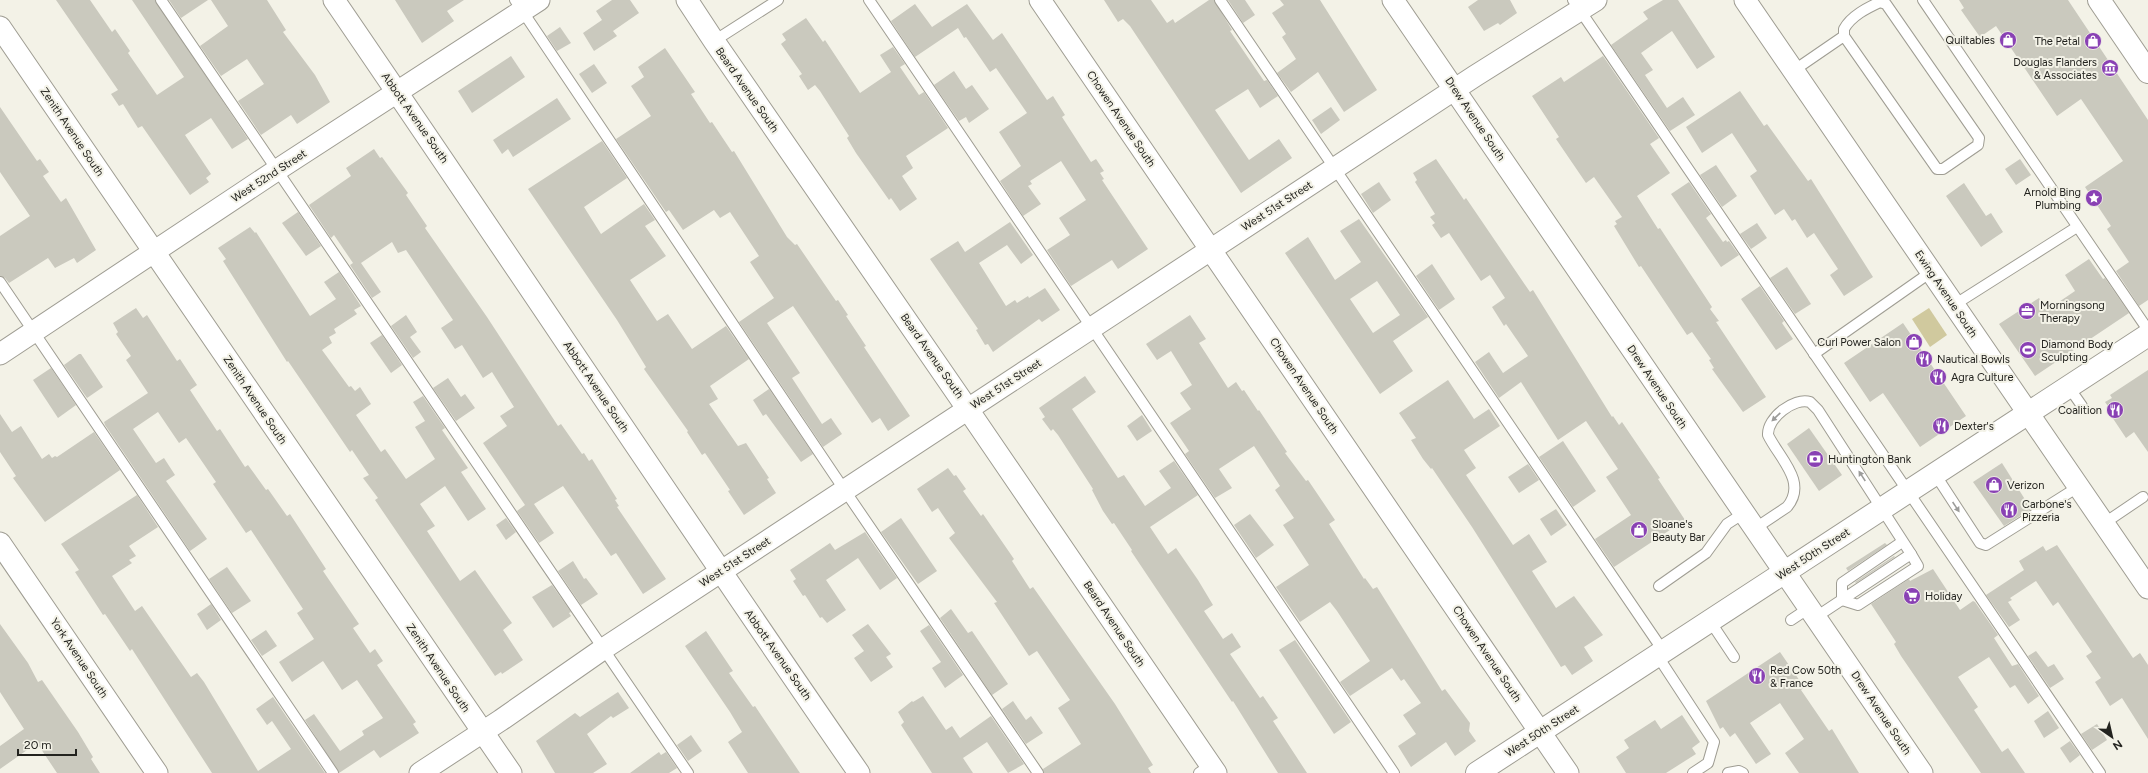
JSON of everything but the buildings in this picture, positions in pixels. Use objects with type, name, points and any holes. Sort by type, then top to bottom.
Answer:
[{"type":"main road","points":[[2099,0],[2148,72]]},
{"type":"main road","name":"West 50th Street","points":[[1477,773],[2148,335]]},
{"type":"street","name":"Abbott Avenue South","points":[[334,0],[721,572],[859,773]]},
{"type":"street","name":"Beard Avenue South","points":[[687,0],[968,409],[1208,770]]},
{"type":"street","name":"Chowen Avenue South","points":[[1040,0],[1568,773]]},
{"type":"street","name":"Drew Avenue South","points":[[1394,0],[1922,773]]},
{"type":"street","name":"Ewing Avenue South","points":[[1745,0],[2148,588]]},
{"type":"street","name":"West 51st Street","points":[[420,773],[603,649],[1455,90],[1583,3]]},
{"type":"street","name":"West 52nd Street","points":[[0,354],[277,170],[398,93],[526,4]]},
{"type":"street","name":"Zenith Avenue South","points":[[0,27],[511,773]]},
{"type":"street","name":"York Avenue South","points":[[0,543],[157,773]]},
{"type":"lane","points":[[161,0],[688,773]]},
{"type":"lane","points":[[714,41],[778,0]]},
{"type":"lane","points":[[869,0],[1394,773]]},
{"type":"lane","points":[[1220,0],[1661,653],[1714,742],[1708,762],[1693,773]]},
{"type":"lane","points":[[1923,0],[2148,330]]},
{"type":"lane","points":[[1880,2],[1886,4],[1979,138],[1978,145],[1943,169],[1937,169],[1844,36],[1844,29],[1852,18],[1880,2]]},
{"type":"lane","points":[[1583,3],[1814,354],[2100,773]]},
{"type":"lane","points":[[526,4],[845,490],[1038,773]]},
{"type":"lane","points":[[1794,71],[1844,36]]},
{"type":"lane","points":[[1954,306],[2077,227]]},
{"type":"lane","points":[[1814,354],[1931,272]]},
{"type":"lane","points":[[0,282],[333,773]]},
{"type":"lane","points":[[2068,386],[2082,406]]},
{"type":"lane","points":[[1659,586],[1706,552],[1727,524],[1749,521],[1787,507],[1791,502],[1795,489],[1793,475],[1768,435],[1770,423],[1785,409],[1805,400],[1810,402],[1818,410],[1871,491],[1881,510],[1911,554],[1842,600],[1791,620]]},
{"type":"lane","points":[[1935,474],[1980,543],[1986,545],[2078,487]]},
{"type":"lane","points":[[2103,524],[2143,497]]},
{"type":"lane","points":[[1842,600],[1842,583],[1902,542]]},
{"type":"lane","points":[[1710,621],[1734,657]]},
{"type":"lane","points":[[1728,773],[1739,771],[1742,773]]},
{"type":"shaded area","points":[[1929,308],[1947,335],[1930,347],[1912,319]]},
{"type":"place","name":"Quiltables","points":[[2008,40]]},
{"type":"place","name":"The Petal","points":[[2093,41]]},
{"type":"place","name":"Douglas Flanders & Associates","points":[[2110,68]]},
{"type":"place","name":"Arnold Bing Plumbing","points":[[2094,198]]},
{"type":"place","name":"Morningsong Therapy","points":[[2027,311]]},
{"type":"place","name":"Curl Power Salon","points":[[1914,342]]},
{"type":"place","name":"Diamond Body Sculpting","points":[[2028,350]]},
{"type":"place","name":"Nautical Bowls","points":[[1924,359]]},
{"type":"place","name":"Agra Culture","points":[[1938,377]]},
{"type":"place","name":"Coalition","points":[[2115,410]]},
{"type":"place","name":"Dexter's","points":[[1941,426]]},
{"type":"place","name":"Huntington Bank","points":[[1815,459]]},
{"type":"place","name":"Verizon","points":[[1994,485]]},
{"type":"place","name":"Carbone's Pizzeria","points":[[2009,510]]},
{"type":"place","name":"Sloane's Beauty Bar","points":[[1639,530]]},
{"type":"place","name":"Holiday","points":[[1912,596]]},
{"type":"place","name":"Red Cow 50th & France","points":[[1757,676]]}]
